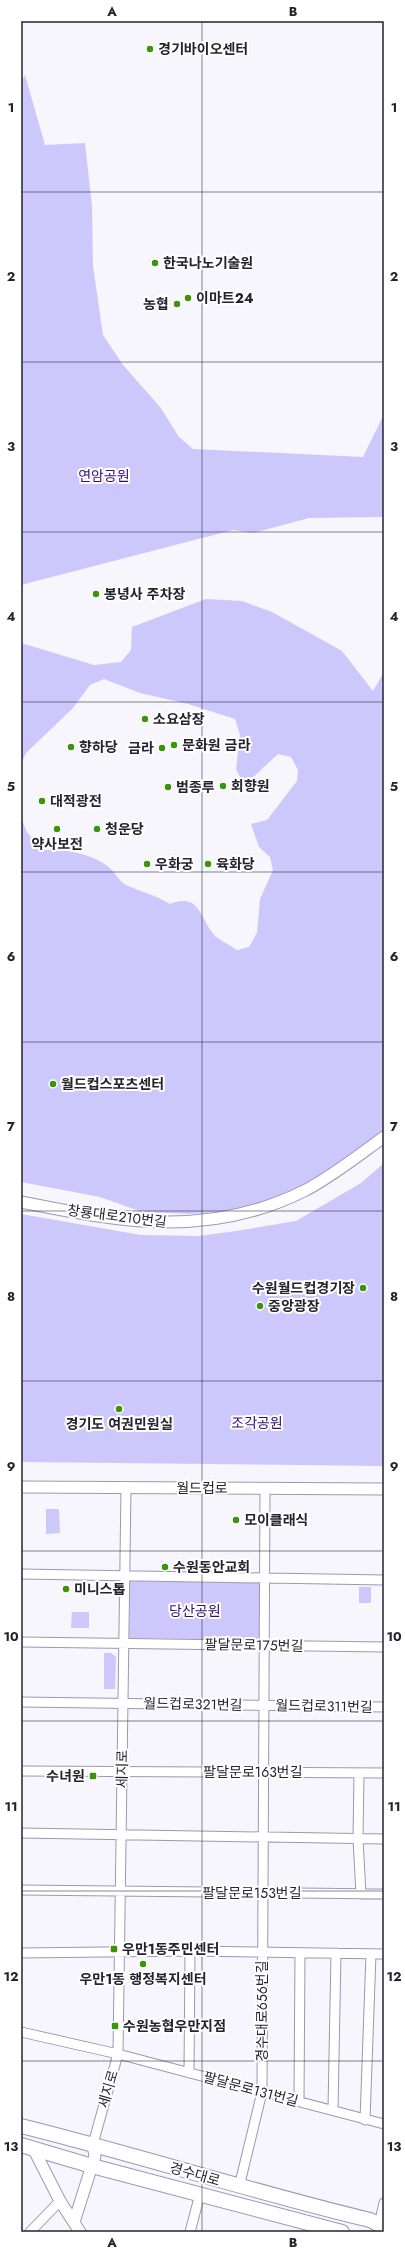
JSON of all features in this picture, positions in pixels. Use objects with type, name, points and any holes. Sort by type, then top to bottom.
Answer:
[{"type":"main road","name":"경수대로","points":[[21,2126],[93,2144],[239,2187],[380,2222]]},
{"type":"main road","name":"경수대로","points":[[27,2146],[92,2166],[342,2232]]},
{"type":"street","name":"창룡대로210번길","points":[[21,1202],[96,1216],[138,1221],[169,1223],[207,1220],[261,1208],[293,1196],[337,1171],[384,1137]]},
{"type":"street","name":"월드컵로","points":[[21,1487],[384,1490]]},
{"type":"street","name":"세지로","points":[[77,2227],[95,2156],[93,2144],[118,2054],[120,1952],[119,1892],[126,1488]]},
{"type":"street","points":[[263,1772],[265,1489]]},
{"type":"street","points":[[21,1574],[384,1580]]},
{"type":"street","points":[[21,1642],[124,1644]]},
{"type":"street","name":"팔달문로175번길","points":[[124,1644],[384,1647]]},
{"type":"street","points":[[21,1702],[123,1702]]},
{"type":"street","name":"월드컵로321번길","points":[[123,1702],[264,1705]]},
{"type":"street","name":"월드컵로311번길","points":[[264,1705],[384,1707]]},
{"type":"street","name":"팔달문로163번길","points":[[21,1771],[384,1773]]},
{"type":"street","name":"경수대로656번길","points":[[239,2187],[262,2092],[263,1772]]},
{"type":"street","points":[[359,1773],[358,1839],[361,1894]]},
{"type":"street","points":[[21,1833],[120,1836],[384,1839]]},
{"type":"street","points":[[21,1890],[119,1892]]},
{"type":"street","name":"팔달문로153번길","points":[[119,1892],[384,1894]]},
{"type":"street","points":[[189,2072],[190,1951]]},
{"type":"street","name":"경수대로656번길","points":[[120,1952],[190,1951],[262,1953]]},
{"type":"street","points":[[21,1953],[120,1952]]},
{"type":"street","points":[[262,1953],[384,1954]]},
{"type":"street","points":[[299,2101],[300,1953]]},
{"type":"street","points":[[333,2110],[336,1953]]},
{"type":"street","points":[[365,2120],[371,1954]]},
{"type":"street","name":"팔달문로131번길","points":[[21,2032],[118,2054],[384,2124]]},
{"type":"street","name":"세지로","points":[[27,2146],[77,2227]]},
{"type":"street","points":[[190,2232],[200,2194]]},
{"type":"street","points":[[30,2232],[60,2201]]},
{"type":"street","points":[[380,2222],[384,2203]]},
{"type":"green space","name":"연암공원","points":[[25,75],[45,145],[85,143],[92,206],[93,266],[103,335],[123,365],[160,407],[179,437],[193,449],[363,457],[384,414],[384,517],[309,518],[253,533],[233,530],[21,585],[21,82]]},
{"type":"green space","points":[[206,599],[242,601],[272,612],[342,651],[373,691],[384,672],[384,1132],[334,1170],[297,1191],[238,1210],[190,1214],[142,1212],[100,1197],[21,1182],[21,818],[27,832],[42,850],[69,851],[97,859],[111,869],[126,885],[170,904],[180,901],[188,902],[194,905],[215,936],[237,950],[249,947],[257,933],[260,899],[273,870],[270,857],[259,847],[251,824],[267,820],[297,781],[298,770],[291,757],[278,754],[248,782],[241,779],[236,769],[240,735],[235,719],[188,704],[140,693],[104,679],[90,685],[73,708],[26,753],[21,764],[21,643],[94,665],[121,662],[131,650],[132,627]]},
{"type":"green space","name":"조각공원","points":[[384,1163],[384,1466],[21,1462],[21,1214],[141,1235],[199,1236],[236,1231],[296,1221],[361,1183]]},
{"type":"green space","points":[[46,1509],[59,1509],[60,1533],[46,1534]]},
{"type":"green space","name":"당산공원","points":[[130,1581],[261,1583],[260,1640],[129,1638]]},
{"type":"green space","points":[[359,1587],[371,1587],[371,1603],[359,1603]]},
{"type":"green space","points":[[72,1612],[89,1612],[89,1628],[71,1628]]},
{"type":"green space","points":[[104,1653],[111,1653],[116,1657],[115,1689],[104,1689]]},
{"type":"place","name":"경기바이오센터","points":[[150,49]]},
{"type":"place","name":"한국나노기술원","points":[[155,263]]},
{"type":"place","name":"이마트24","points":[[188,298]]},
{"type":"place","name":"농협","points":[[177,304]]},
{"type":"place","name":"봉녕사 주차장","points":[[96,594]]},
{"type":"place","name":"소요삼장","points":[[145,719]]},
{"type":"place","name":"문화원 금라","points":[[174,745]]},
{"type":"place","name":"향하당","points":[[71,747]]},
{"type":"place","name":"금라","points":[[162,748]]},
{"type":"place","name":"회향원","points":[[223,786]]},
{"type":"place","name":"범종루","points":[[168,787]]},
{"type":"place","name":"대적광전","points":[[42,801]]},
{"type":"place","name":"약사보전","points":[[57,829]]},
{"type":"place","name":"청운당","points":[[97,829]]},
{"type":"place","name":"우화궁","points":[[147,864]]},
{"type":"place","name":"육화당","points":[[208,864]]},
{"type":"place","name":"월드컵스포츠센터","points":[[53,1084]]},
{"type":"place","name":"수원월드컵경기장","points":[[363,1288]]},
{"type":"place","name":"중앙광장","points":[[260,1306]]},
{"type":"place","name":"경기도 여권민원실","points":[[119,1409]]},
{"type":"place","name":"모이클래식","points":[[236,1520]]},
{"type":"place","name":"수원동안교회","points":[[165,1567]]},
{"type":"place","name":"미니스톱","points":[[66,1589]]},
{"type":"place","name":"수녀원","points":[[93,1776]]},
{"type":"place","name":"우만1동주민센터","points":[[114,1949]]},
{"type":"place","name":"우만1동 행정복지센터","points":[[143,1964]]},
{"type":"place","name":"수원농협우만지점","points":[[115,2026]]}]
